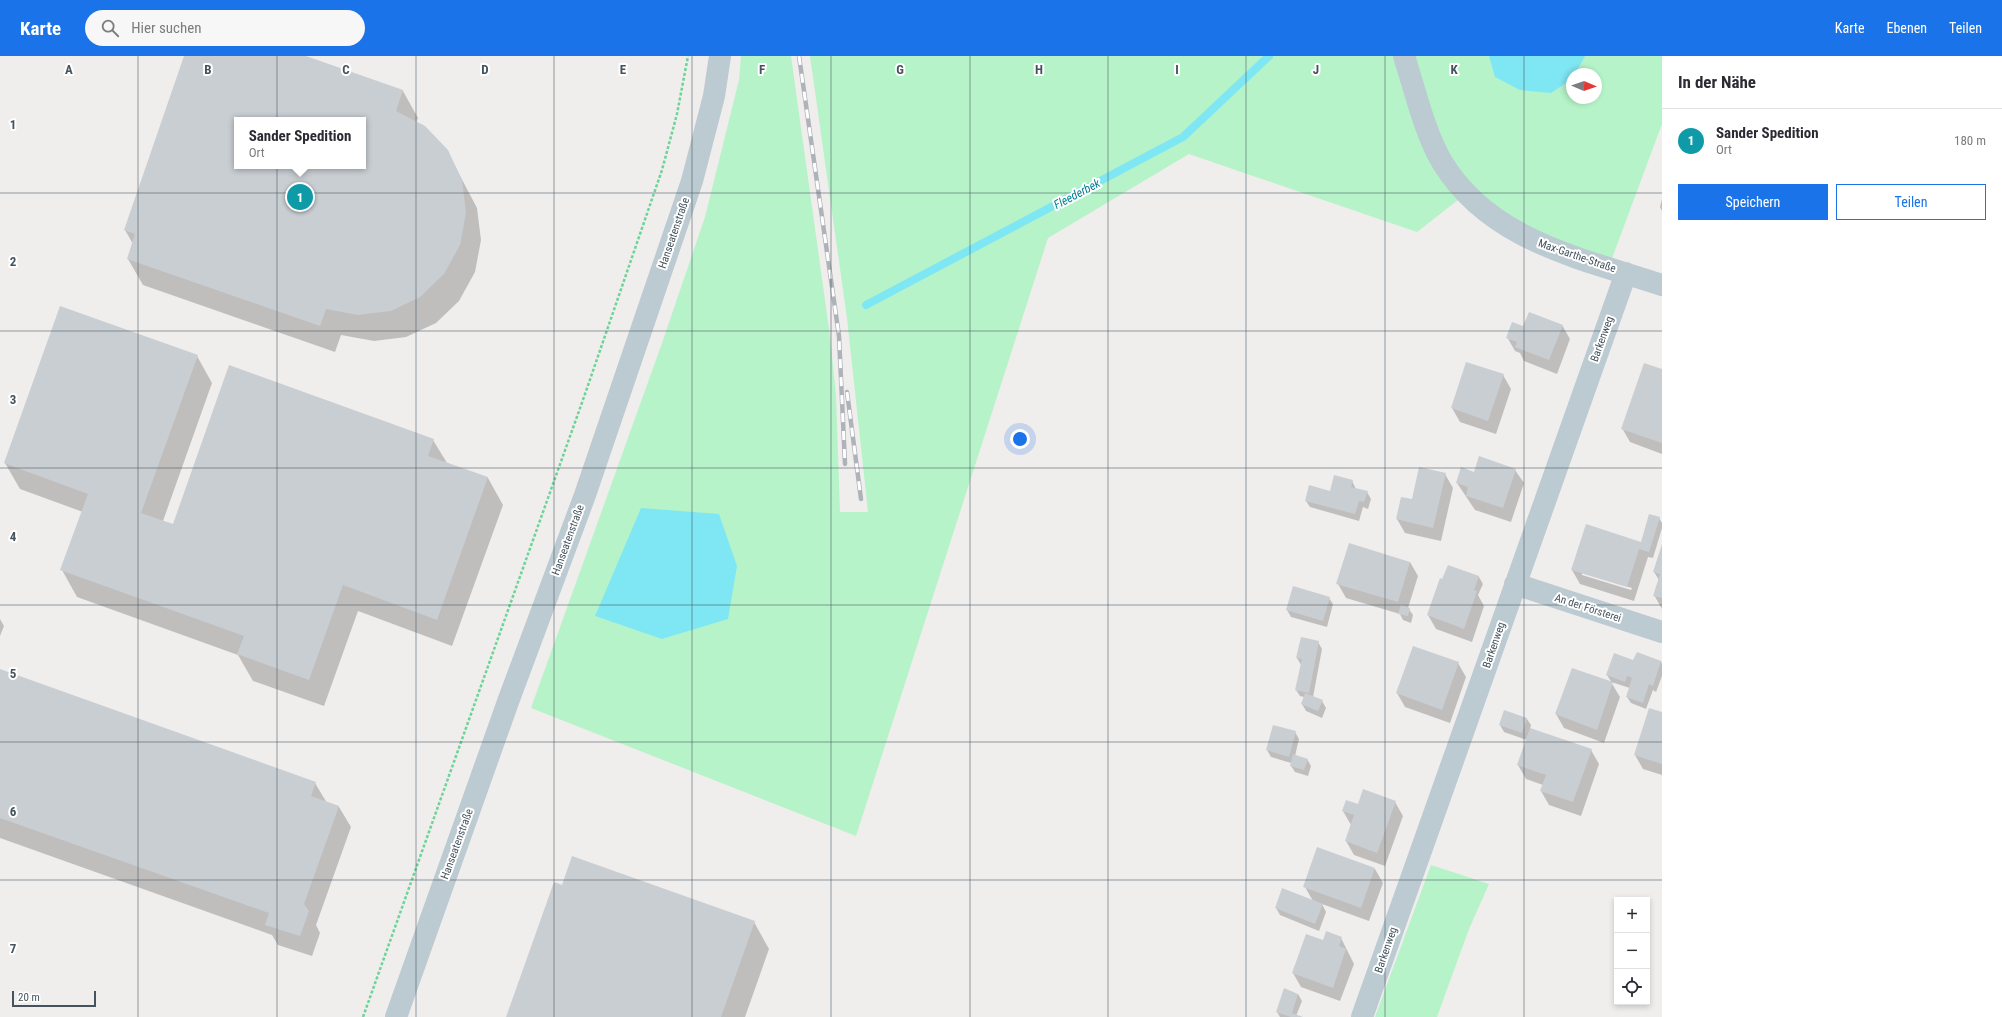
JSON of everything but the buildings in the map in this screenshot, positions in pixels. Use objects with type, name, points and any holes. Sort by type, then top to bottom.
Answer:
[{"type":"street","name":"Hanseatenstraße","points":[[396,1017],[509,700],[585,495],[692,181],[714,96],[720,56]]},
{"type":"street","name":"Max-Garthe-Straße","points":[[1404,56],[1422,115],[1442,162],[1467,194],[1500,223],[1542,246],[1626,272],[1662,285]]},
{"type":"street","name":"Barkenweg","points":[[1362,1017],[1626,272]]},
{"type":"street","name":"An der Försterei","points":[[1515,584],[1662,632]]},
{"type":"path","points":[[363,1017],[584,397],[662,170],[677,114],[688,56]]},
{"type":"green space","points":[[741,56],[791,56],[830,336],[836,395],[840,512],[868,512],[847,318],[810,56],[1662,56],[1662,124],[1611,261],[1517,225],[1472,189],[1417,232],[1189,154],[1048,238],[856,836],[531,708],[661,346],[705,217],[739,80]]},
{"type":"green space","points":[[1431,865],[1489,884],[1469,929],[1437,1017],[1375,1017]]},
{"type":"water","points":[[1489,56],[1585,56],[1578,68],[1566,68],[1566,83],[1551,93],[1520,90],[1495,77]]},
{"type":"water","points":[[641,508],[719,514],[737,566],[728,619],[662,639],[595,616]]},
{"type":"waterway","name":"Fleederbek","points":[[866,305],[1183,137],[1269,56]]},
{"type":"railway","points":[[799,56],[839,336],[845,464]]},
{"type":"railway","points":[[847,392],[861,499]]},
{"type":"place","name":"Sander Spedition","points":[[300,197]]}]
